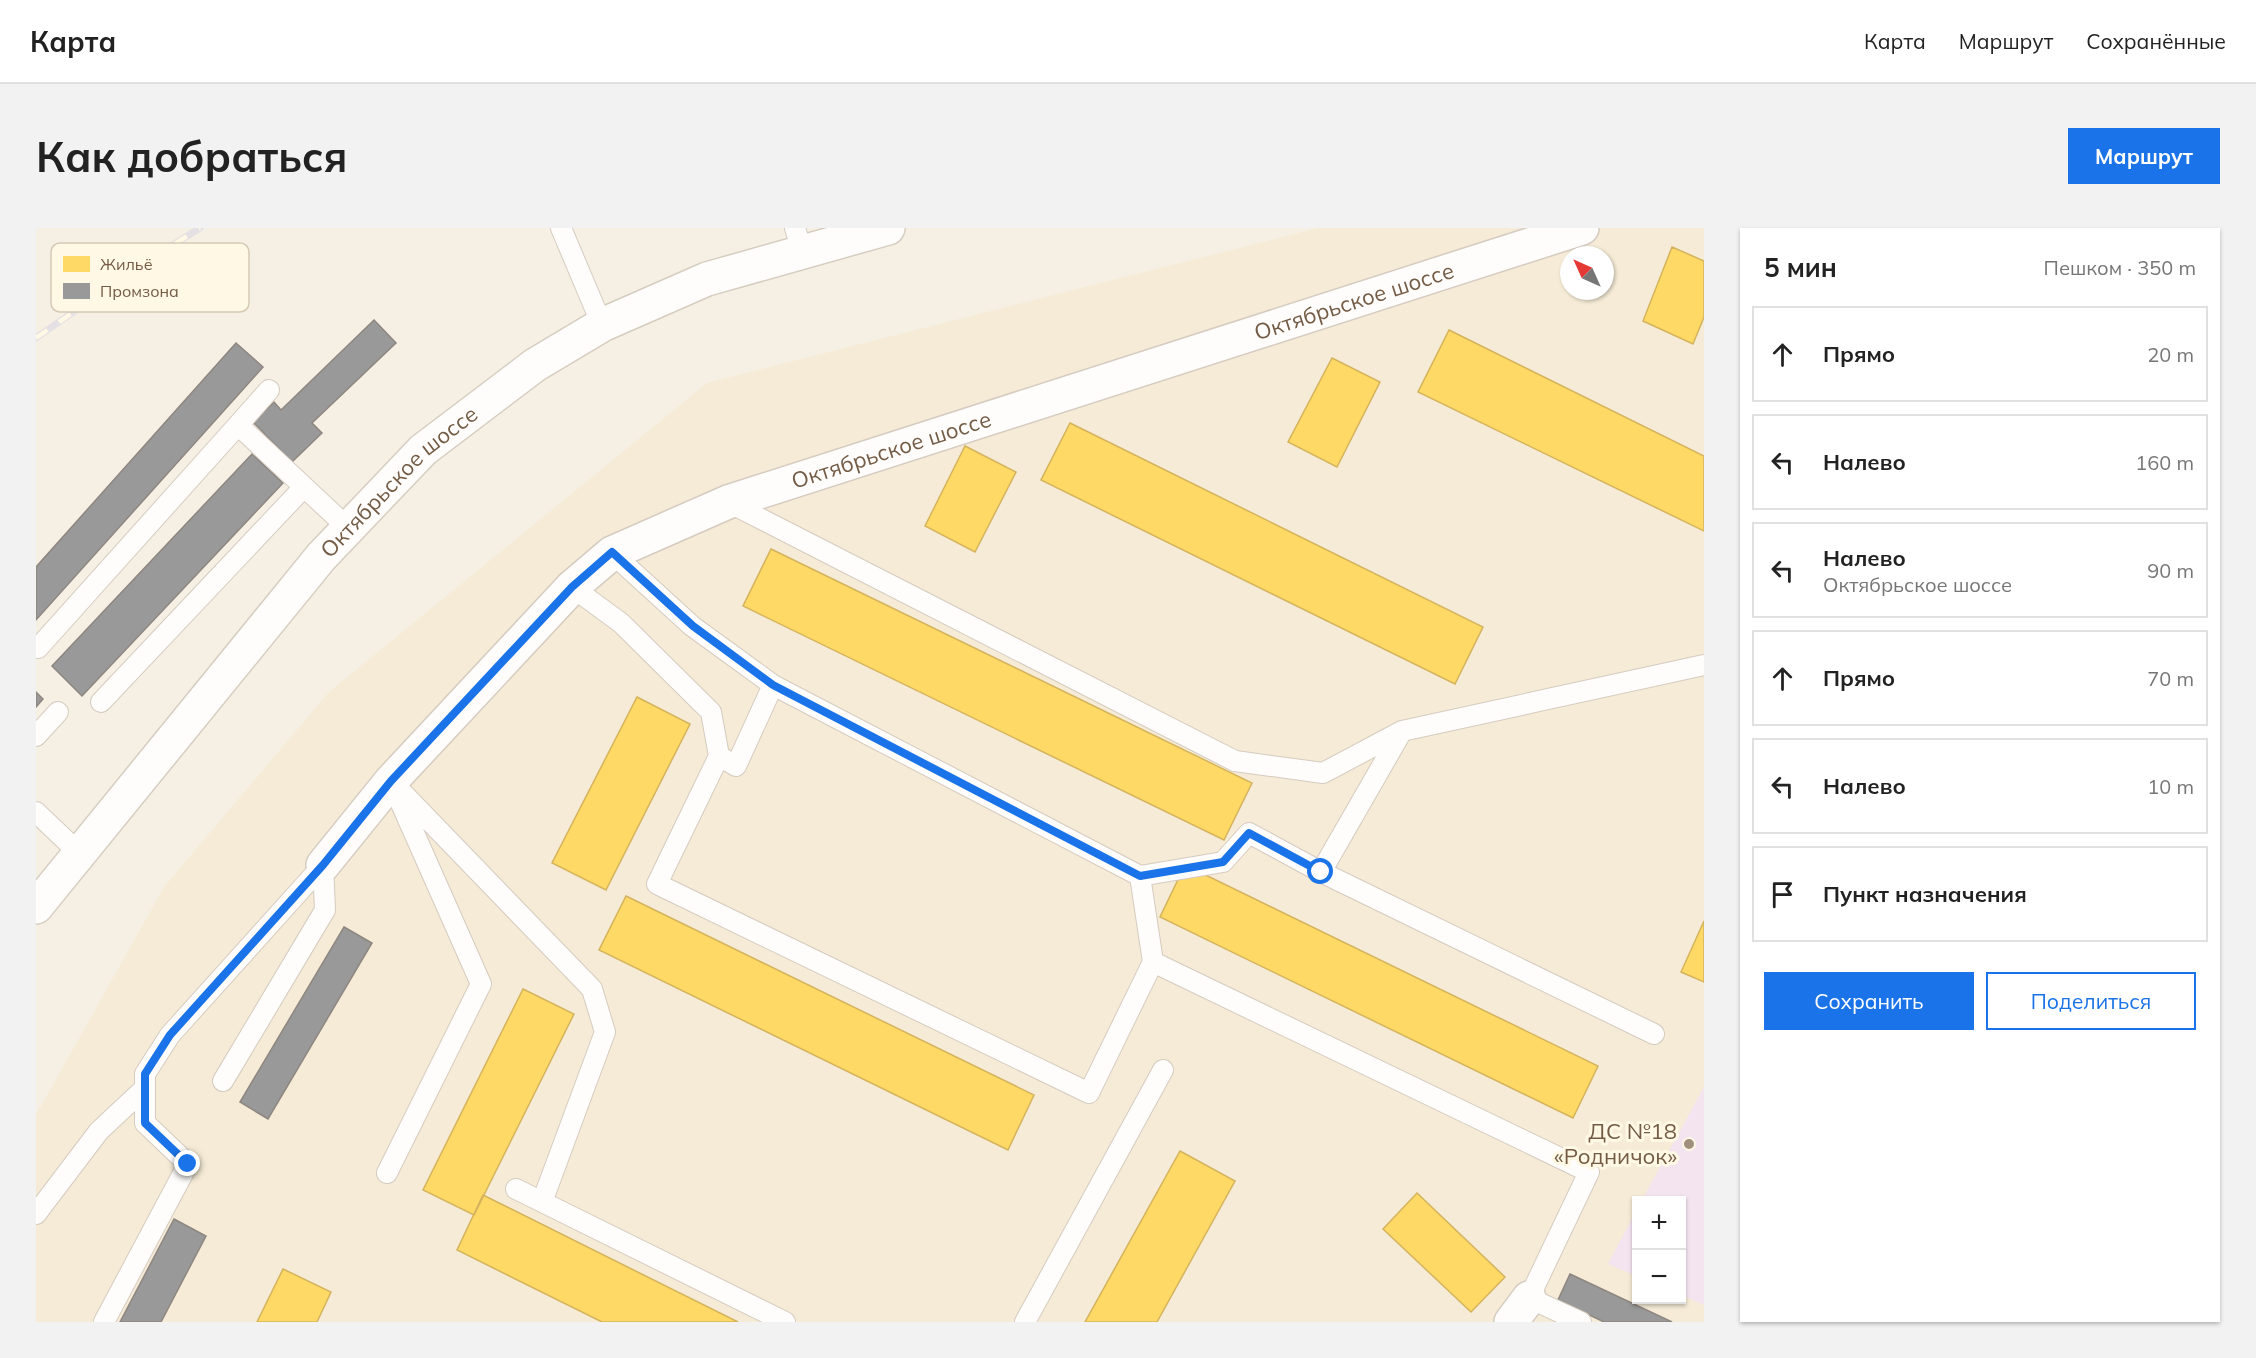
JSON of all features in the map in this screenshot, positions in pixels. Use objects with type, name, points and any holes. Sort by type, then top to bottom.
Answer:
[{"type":"street","name":"Октябрьское шоссе","points":[[36,907],[313,566],[423,450],[535,365],[602,325],[799,239],[888,228]]},
{"type":"street","name":"Октябрьское шоссе","points":[[323,865],[391,781],[572,587],[612,552],[728,502],[1582,228]]},
{"type":"lane","points":[[561,228],[602,325]]},
{"type":"lane","points":[[38,648],[269,390]]},
{"type":"lane","points":[[238,425],[348,528]]},
{"type":"lane","points":[[101,702],[304,487]]},
{"type":"lane","points":[[728,502],[1235,761],[1323,773],[1402,731],[1704,665]]},
{"type":"lane","points":[[612,552],[693,626],[773,685],[1140,876],[1223,862],[1249,833],[1321,872],[1654,1034]]},
{"type":"lane","points":[[572,587],[621,622],[711,712],[719,756],[657,884],[1089,1093],[1153,962],[1140,876]]},
{"type":"lane","points":[[719,756],[736,766],[773,685]]},
{"type":"lane","points":[[36,736],[58,712]]},
{"type":"lane","points":[[1321,872],[1402,731]]},
{"type":"lane","points":[[387,1173],[481,984],[391,781]]},
{"type":"lane","points":[[391,781],[592,989],[605,1032],[542,1202]]},
{"type":"lane","points":[[36,812],[79,853]]},
{"type":"lane","points":[[223,1082],[325,910],[323,865]]},
{"type":"lane","points":[[104,1322],[188,1164],[145,1123],[145,1074],[170,1035],[323,865]]},
{"type":"lane","points":[[1153,962],[1589,1172],[1520,1310],[1581,1322]]},
{"type":"lane","points":[[1025,1322],[1163,1070]]},
{"type":"lane","points":[[36,1214],[99,1131],[145,1088]]},
{"type":"lane","points":[[516,1189],[785,1322]]},
{"type":"shaded area","points":[[1318,228],[1704,228],[1704,1322],[36,1322],[36,1115],[164,887],[329,692],[707,383]]},
{"type":"shaded area","name":"ДС №18 «Родничок»","points":[[1704,1087],[1704,1305],[1686,1297],[1686,1196],[1644,1196]]},
{"type":"shaded area","name":"ДС №18 «Родничок»","points":[[1632,1219],[1632,1274],[1608,1264]]},
{"type":"building: Жильё","points":[[1672,247],[1704,261],[1704,317],[1693,344],[1643,321]]},
{"type":"building: Жильё","points":[[1449,330],[1704,456],[1704,531],[1418,392]]},
{"type":"building: Жильё","points":[[1332,358],[1380,382],[1337,467],[1288,442]]},
{"type":"building: Жильё","points":[[1070,423],[1483,627],[1455,684],[1041,480]]},
{"type":"building: Жильё","points":[[965,446],[1016,472],[975,552],[925,526]]},
{"type":"building: Жильё","points":[[771,549],[1252,783],[1224,840],[743,606]]},
{"type":"building: Жильё","points":[[637,697],[690,724],[606,890],[552,863]]},
{"type":"building: Жильё","points":[[1185,865],[1598,1066],[1573,1118],[1160,917]]},
{"type":"building: Жильё","points":[[626,896],[1034,1095],[1008,1150],[599,950]]},
{"type":"building: Жильё","points":[[1704,921],[1704,982],[1681,972]]},
{"type":"building: Жильё","points":[[523,989],[574,1014],[474,1215],[423,1190]]},
{"type":"building: Жильё","points":[[1180,1151],[1235,1181],[1157,1322],[1085,1322]]},
{"type":"building: Жильё","points":[[1417,1193],[1505,1277],[1471,1312],[1383,1229]]},
{"type":"building: Жильё","points":[[483,1195],[738,1322],[602,1322],[457,1250]]},
{"type":"building: Жильё","points":[[283,1269],[331,1292],[317,1322],[257,1322]]},
{"type":"building: Промзона","points":[[374,320],[396,343],[312,423],[322,433],[292,462],[253,422],[274,402],[281,410]]},
{"type":"building: Промзона","points":[[236,343],[263,367],[36,620],[36,567]]},
{"type":"building: Промзона","points":[[252,454],[283,483],[82,696],[52,666]]},
{"type":"building: Промзона","points":[[36,692],[43,699],[36,707]]},
{"type":"building: Промзона","points":[[344,927],[372,943],[268,1119],[240,1102]]},
{"type":"building: Промзона","points":[[174,1219],[206,1236],[161,1322],[120,1322]]},
{"type":"building: Промзона","points":[[1570,1274],[1672,1322],[1604,1322],[1558,1300]]},
{"type":"railway","points":[[176,243],[200,228]]},
{"type":"railway","points":[[36,338],[73,312]]},
{"type":"place","name":"ДС №18 «Родничок»","points":[[1689,1144]]},
{"type":"route","points":[[188,1164],[145,1123],[145,1074],[170,1035],[323,865],[391,781],[572,587],[612,552],[693,626],[773,685],[1140,876],[1223,862],[1249,833],[1321,872]]}]
